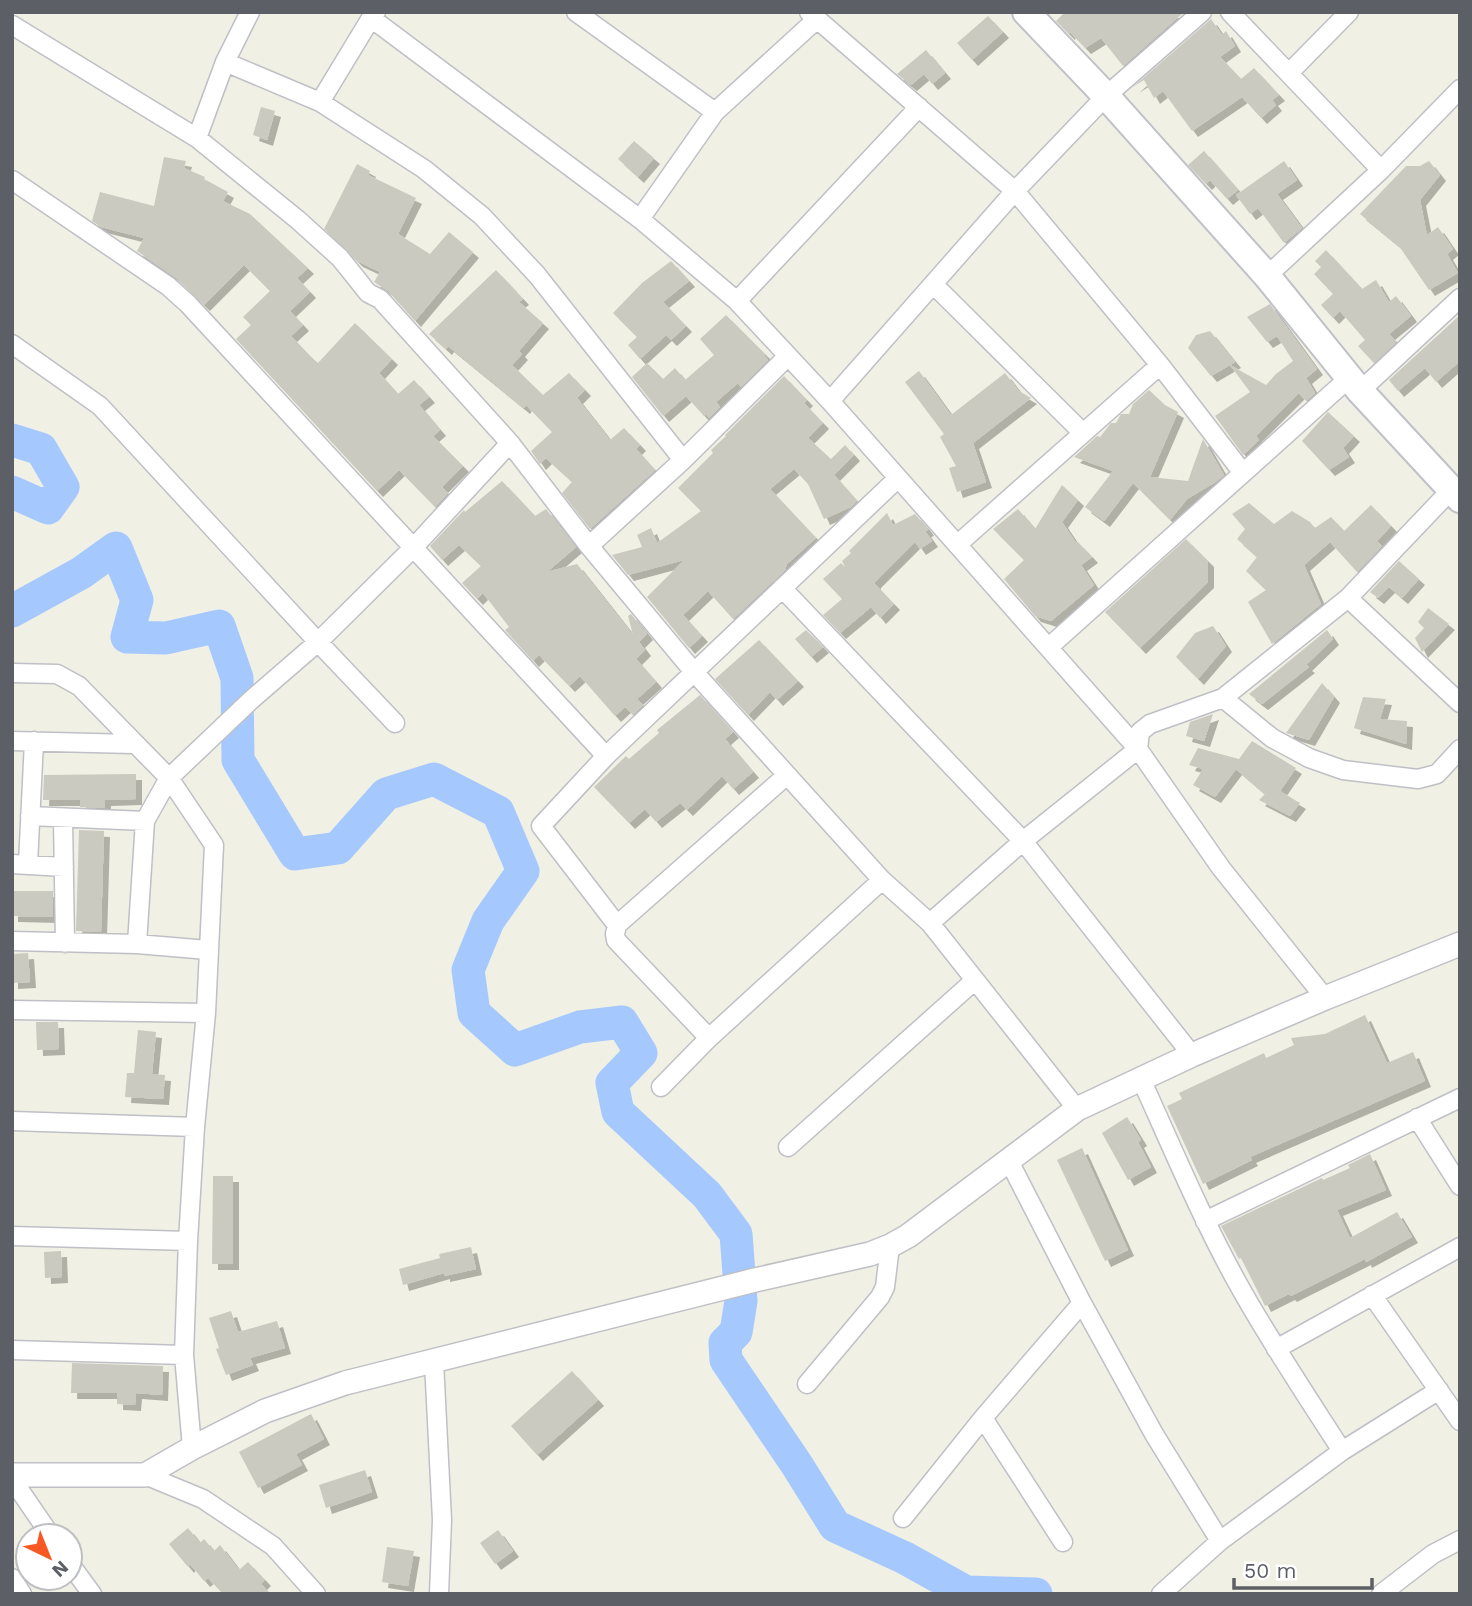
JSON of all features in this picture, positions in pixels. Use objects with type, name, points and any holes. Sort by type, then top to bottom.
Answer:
[{"type":"main road","points":[[1026,12],[1106,96],[1267,276],[1354,385],[1456,494]]},
{"type":"street","points":[[19,12],[12,25],[197,138],[298,220],[340,258],[368,293],[380,299],[510,443],[589,546],[694,672],[883,880],[930,922],[1077,1109]]},
{"type":"street","points":[[576,12],[715,112]]},
{"type":"street","points":[[830,401],[1015,191],[1106,96],[1202,12]]},
{"type":"street","points":[[1230,12],[1381,170]]},
{"type":"street","points":[[1289,73],[1349,12]]},
{"type":"street","points":[[197,138],[245,14]]},
{"type":"street","points":[[320,102],[374,15],[640,219],[737,301],[958,544],[1138,749],[1221,868],[1325,998]]},
{"type":"street","points":[[640,219],[715,112],[813,16],[1015,191],[1160,365],[1243,473]]},
{"type":"street","points":[[226,62],[320,102],[424,169],[482,216],[537,275],[682,460]]},
{"type":"street","points":[[1267,276],[1381,170],[1460,89]]},
{"type":"street","points":[[737,301],[919,107]]},
{"type":"street","points":[[12,180],[168,286],[188,304],[606,756]]},
{"type":"street","points":[[934,285],[1083,433]]},
{"type":"street","points":[[1049,647],[1243,473],[1460,299]]},
{"type":"street","points":[[12,344],[100,406],[395,723]]},
{"type":"street","points":[[589,546],[788,356]]},
{"type":"street","points":[[958,544],[1160,365]]},
{"type":"street","points":[[137,944],[145,821],[169,778],[251,700],[318,642],[414,547],[510,443]]},
{"type":"street","points":[[617,925],[541,826],[606,756],[898,478]]},
{"type":"street","points":[[930,922],[1023,841],[1138,749],[1140,732],[1150,723],[1223,698],[1348,598],[1456,494]]},
{"type":"street","points":[[782,588],[1023,841],[1192,1055]]},
{"type":"street","points":[[1348,598],[1460,703]]},
{"type":"street","points":[[12,673],[57,674],[79,686],[169,778],[214,845],[206,1013],[188,1241],[184,1355],[192,1448]]},
{"type":"street","points":[[1223,698],[1272,738],[1309,758],[1343,769],[1418,779],[1437,774],[1460,748]]},
{"type":"street","points":[[12,741],[133,744]]},
{"type":"street","points":[[34,741],[30,816],[20,864],[64,867]]},
{"type":"street","points":[[709,1038],[616,940],[617,925],[787,775]]},
{"type":"street","points":[[30,816],[145,821]]},
{"type":"street","points":[[63,818],[65,943]]},
{"type":"street","points":[[661,1087],[709,1038],[883,880]]},
{"type":"street","points":[[12,942],[137,944],[208,950]]},
{"type":"street","points":[[145,1475],[265,1411],[345,1383],[755,1280],[870,1254],[890,1246],[1077,1109],[1192,1055],[1460,944]]},
{"type":"street","points":[[788,1146],[974,981]]},
{"type":"street","points":[[12,1010],[206,1013]]},
{"type":"street","points":[[1141,1079],[1205,1221],[1276,1349],[1342,1451]]},
{"type":"street","points":[[1205,1221],[1460,1098]]},
{"type":"street","points":[[1417,1118],[1460,1186]]},
{"type":"street","points":[[12,1121],[195,1127]]},
{"type":"street","points":[[1009,1161],[1082,1303],[1154,1434],[1220,1541]]},
{"type":"street","points":[[12,1236],[188,1241]]},
{"type":"street","points":[[807,1384],[880,1297],[885,1287],[890,1246]]},
{"type":"street","points":[[1276,1349],[1460,1247]]},
{"type":"street","points":[[1372,1295],[1460,1421]]},
{"type":"street","points":[[903,1518],[983,1418],[1082,1303]]},
{"type":"street","points":[[12,1350],[184,1355]]},
{"type":"street","points":[[434,1362],[441,1508],[439,1594]]},
{"type":"street","points":[[1161,1594],[1220,1541],[1342,1451],[1439,1390]]},
{"type":"street","points":[[983,1418],[1063,1542]]},
{"type":"street","points":[[12,1477],[145,1475],[203,1499],[273,1546],[316,1594]]},
{"type":"street","points":[[12,1477],[42,1522]]},
{"type":"street","points":[[1381,1594],[1433,1554],[1460,1540]]},
{"type":"street","points":[[12,1578],[22,1594]]},
{"type":"building","points":[[1065,12],[1184,12],[1123,66],[1101,38],[1085,48],[1070,32],[1069,34],[1056,21]]},
{"type":"building","points":[[988,16],[1003,32],[972,60],[957,43]]},
{"type":"building","points":[[1211,19],[1222,35],[1226,31],[1235,46],[1220,57],[1241,79],[1254,68],[1279,95],[1272,100],[1276,105],[1261,118],[1242,97],[1192,131],[1163,91],[1154,98],[1144,80],[1133,87]]},
{"type":"building","points":[[926,50],[945,73],[932,84],[924,74],[911,85],[897,74]]},
{"type":"building","points":[[261,107],[275,111],[267,140],[253,135]]},
{"type":"building","points":[[634,141],[654,158],[638,177],[618,159]]},
{"type":"building","points":[[1204,151],[1238,190],[1227,199],[1210,180],[1206,184],[1188,165]]},
{"type":"building","points":[[164,157],[186,161],[184,168],[205,177],[204,179],[228,192],[223,201],[250,214],[308,268],[297,278],[310,292],[290,311],[303,325],[291,336],[311,357],[318,363],[355,323],[392,359],[379,373],[398,394],[414,380],[429,397],[419,405],[440,430],[433,436],[463,466],[442,487],[448,493],[435,507],[399,470],[377,491],[236,339],[251,325],[243,317],[270,291],[244,265],[204,305],[175,277],[137,251],[144,238],[101,227],[92,221],[100,192],[154,206]]},
{"type":"building","points":[[1284,161],[1297,180],[1277,194],[1302,228],[1284,243],[1258,208],[1250,214],[1236,195]]},
{"type":"building","points":[[1429,161],[1440,175],[1420,200],[1427,235],[1438,227],[1453,249],[1447,254],[1458,273],[1429,290],[1399,246],[1360,214],[1406,166],[1420,166]]},
{"type":"building","points":[[357,164],[370,171],[368,175],[416,198],[398,234],[430,254],[449,232],[473,252],[415,321],[388,291],[374,282],[380,272],[357,261],[324,229]]},
{"type":"building","points":[[1326,250],[1362,289],[1376,280],[1389,302],[1396,296],[1411,316],[1389,334],[1396,342],[1374,363],[1358,346],[1365,340],[1340,311],[1333,318],[1321,305],[1333,294],[1314,274],[1321,267],[1315,261]]},
{"type":"building","points":[[671,261],[689,281],[663,302],[686,326],[671,340],[666,335],[640,359],[628,345],[637,337],[613,313],[642,283]]},
{"type":"building","points":[[496,270],[523,299],[519,302],[543,323],[519,351],[522,354],[512,365],[543,395],[569,373],[585,390],[577,398],[610,440],[624,428],[640,445],[636,449],[655,470],[590,529],[562,493],[572,482],[546,458],[540,464],[531,451],[552,432],[526,405],[524,408],[448,346],[446,349],[429,334]]},
{"type":"building","points":[[1270,304],[1317,369],[1306,378],[1315,393],[1306,401],[1299,393],[1256,436],[1259,440],[1243,455],[1215,416],[1250,392],[1230,365],[1266,385],[1293,361],[1277,336],[1267,342],[1247,317]]},
{"type":"building","points":[[726,315],[768,360],[741,387],[738,383],[716,402],[720,407],[709,418],[686,396],[663,416],[632,377],[647,363],[663,379],[675,368],[685,380],[714,355],[700,339]]},
{"type":"building","points":[[1460,315],[1460,361],[1436,382],[1425,368],[1398,391],[1389,380]]},
{"type":"building","points":[[1210,331],[1235,362],[1211,376],[1188,348],[1196,335]]},
{"type":"building","points":[[919,371],[951,415],[1005,373],[1019,391],[1031,398],[973,443],[986,482],[957,492],[949,468],[956,466],[940,437],[944,434],[905,382]]},
{"type":"building","points":[[784,376],[807,400],[804,403],[823,423],[808,438],[831,459],[845,445],[854,455],[834,475],[857,501],[851,507],[824,519],[808,484],[794,469],[770,489],[816,538],[733,619],[708,591],[683,615],[702,636],[689,648],[647,597],[684,560],[628,575],[612,555],[642,547],[637,535],[651,528],[657,543],[701,511],[678,488],[713,453],[711,450],[725,435]]},
{"type":"building","points":[[1149,390],[1165,405],[1178,412],[1150,477],[1188,481],[1203,439],[1224,475],[1187,499],[1170,520],[1133,483],[1104,521],[1085,507],[1113,471],[1074,457],[1097,436],[1100,437],[1111,423],[1116,423],[1121,414],[1129,414],[1133,404]]},
{"type":"building","points":[[1328,412],[1354,436],[1343,448],[1349,457],[1329,470],[1302,441]]},
{"type":"building","points":[[502,481],[535,516],[546,509],[576,547],[547,572],[577,564],[633,635],[628,616],[631,614],[647,634],[639,642],[645,650],[636,659],[656,682],[637,699],[643,705],[633,715],[625,707],[615,716],[580,676],[569,686],[539,655],[533,661],[505,630],[509,627],[483,593],[477,599],[462,583],[481,566],[459,545],[442,560],[430,546],[464,510],[465,512]]},
{"type":"building","points":[[1062,485],[1078,500],[1062,522],[1076,543],[1092,557],[1081,565],[1094,585],[1051,621],[1035,616],[1004,579],[1024,560],[993,529],[1018,509],[1035,529]]},
{"type":"building","points":[[1249,503],[1274,524],[1292,511],[1315,528],[1331,517],[1344,531],[1371,505],[1391,526],[1377,541],[1382,546],[1357,572],[1330,542],[1304,565],[1321,604],[1272,644],[1248,602],[1266,590],[1246,571],[1257,557],[1237,539],[1245,529],[1232,514]]},
{"type":"building","points":[[887,513],[893,525],[915,514],[928,530],[925,531],[932,541],[920,549],[915,542],[875,582],[894,604],[880,618],[871,607],[840,633],[823,615],[842,599],[823,579],[841,563],[845,567],[842,561],[851,553],[849,551]]},
{"type":"building","points":[[1186,539],[1208,561],[1208,582],[1140,648],[1105,612]]},
{"type":"building","points":[[1399,561],[1419,579],[1402,598],[1389,587],[1378,598],[1370,592]]},
{"type":"building","points":[[1428,608],[1449,624],[1422,652],[1415,638],[1424,628],[1418,622]]},
{"type":"building","points":[[1213,626],[1226,646],[1198,679],[1176,657],[1195,633]]},
{"type":"building","points":[[806,630],[823,647],[811,657],[795,639]]},
{"type":"building","points":[[1327,630],[1333,639],[1306,665],[1309,667],[1262,704],[1249,694]]},
{"type":"building","points":[[759,640],[798,681],[777,700],[770,692],[748,715],[715,679]]},
{"type":"building","points":[[1322,683],[1334,697],[1309,740],[1286,733]]},
{"type":"building","points":[[700,695],[733,732],[725,739],[753,772],[733,789],[722,776],[687,810],[680,803],[656,822],[645,809],[629,823],[594,787],[626,756],[629,759],[659,733],[657,730]]},
{"type":"building","points":[[1363,697],[1386,699],[1380,719],[1407,721],[1406,744],[1354,728]]},
{"type":"building","points":[[1213,714],[1204,741],[1186,736],[1190,722]]},
{"type":"building","points":[[1252,741],[1296,768],[1280,791],[1300,803],[1290,816],[1259,800],[1265,794],[1236,769],[1215,797],[1193,785],[1203,769],[1189,765],[1198,748],[1239,759]]},
{"type":"building","points":[[136,774],[136,799],[105,800],[105,808],[80,807],[80,800],[43,800],[44,775]]},
{"type":"building","points":[[79,830],[104,831],[101,932],[76,931]]},
{"type":"building","points":[[12,891],[53,891],[53,917],[12,916]]},
{"type":"building","points":[[28,953],[30,982],[12,983],[12,954]]},
{"type":"building","points":[[1365,1015],[1387,1063],[1413,1052],[1425,1081],[1250,1157],[1252,1160],[1203,1184],[1167,1106],[1182,1099],[1179,1093],[1264,1053],[1266,1058],[1294,1045],[1291,1038],[1325,1034]]},
{"type":"building","points":[[36,1022],[58,1022],[59,1049],[37,1050]]},
{"type":"building","points":[[138,1030],[156,1032],[152,1074],[165,1075],[163,1099],[125,1097],[127,1073],[134,1073]]},
{"type":"building","points":[[1127,1117],[1141,1140],[1138,1142],[1151,1167],[1128,1180],[1102,1133]]},
{"type":"building","points":[[1082,1148],[1128,1250],[1105,1261],[1057,1160]]},
{"type":"building","points":[[1370,1154],[1386,1190],[1337,1210],[1350,1238],[1397,1212],[1412,1237],[1366,1262],[1365,1259],[1265,1306],[1241,1258],[1239,1259],[1221,1226],[1322,1178],[1323,1180],[1350,1168],[1348,1165]]},
{"type":"building","points":[[213,1176],[233,1176],[233,1264],[212,1264]]},
{"type":"building","points":[[471,1247],[476,1269],[444,1276],[444,1273],[403,1285],[399,1269],[440,1258],[439,1254]]},
{"type":"building","points":[[61,1251],[62,1277],[45,1278],[44,1252]]},
{"type":"building","points":[[231,1311],[238,1332],[277,1321],[285,1348],[250,1358],[253,1365],[226,1375],[216,1349],[219,1348],[209,1318]]},
{"type":"building","points":[[72,1363],[163,1366],[162,1395],[136,1393],[135,1405],[117,1404],[117,1393],[71,1393]]},
{"type":"building","points":[[572,1371],[598,1400],[537,1455],[511,1426]]},
{"type":"building","points":[[311,1414],[324,1439],[296,1454],[302,1465],[258,1488],[239,1452]]},
{"type":"building","points":[[365,1470],[372,1492],[326,1508],[319,1485]]},
{"type":"building","points":[[188,1528],[200,1543],[204,1539],[214,1551],[220,1545],[239,1570],[248,1562],[265,1580],[261,1584],[270,1594],[223,1594],[208,1578],[204,1581],[169,1544]]},
{"type":"building","points":[[498,1530],[513,1551],[495,1564],[480,1543]]},
{"type":"building","points":[[387,1547],[414,1551],[408,1586],[382,1582]]},
{"type":"waterway","points":[[12,440],[41,449],[63,487],[48,508],[12,492]]},
{"type":"waterway","points":[[12,611],[81,573],[116,548],[137,600],[127,637],[166,638],[219,626],[237,678],[238,760],[295,854],[338,848],[386,794],[434,779],[498,812],[523,871],[488,921],[468,970],[474,1013],[515,1050],[580,1027],[622,1022],[641,1053],[612,1083],[618,1112],[707,1195],[736,1234],[741,1301],[736,1332],[725,1343],[726,1360],[835,1526],[905,1558],[966,1592],[1036,1594]]}]
